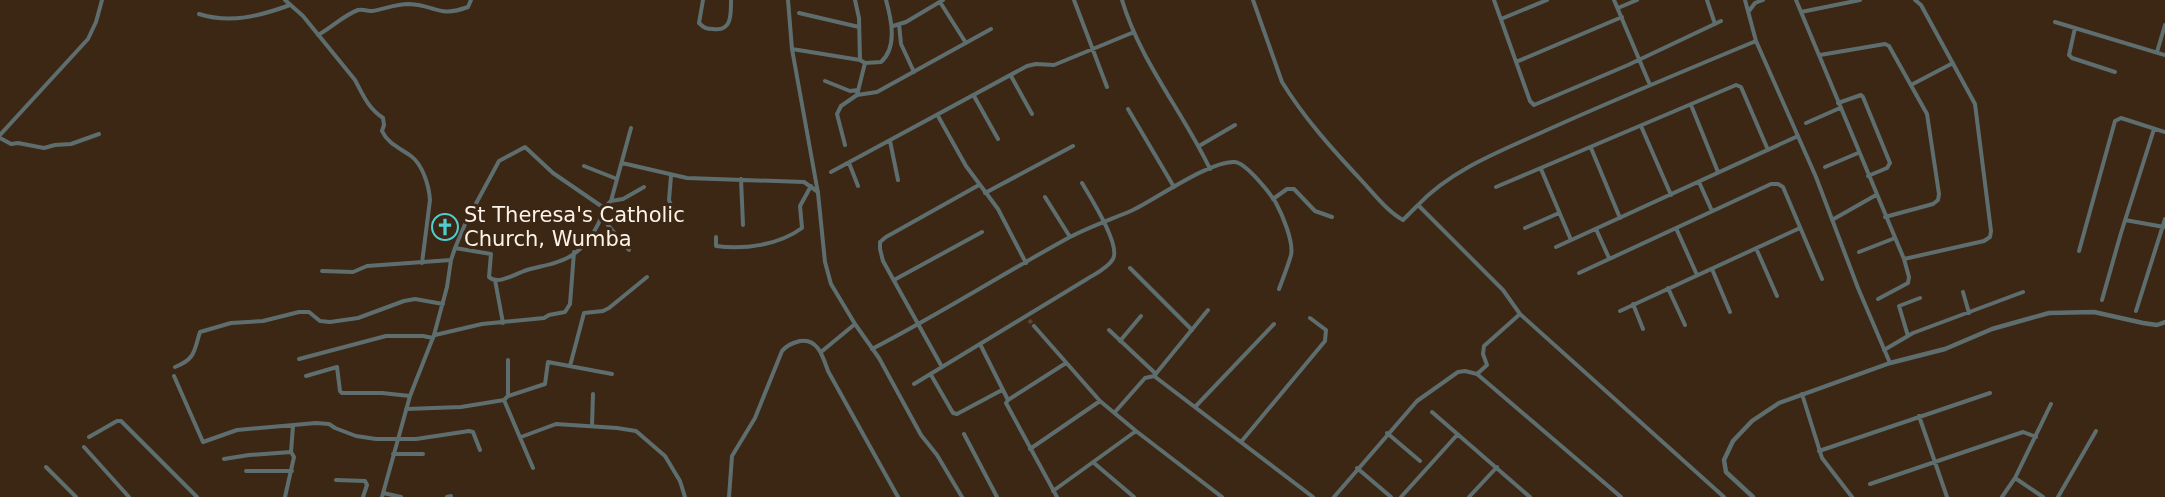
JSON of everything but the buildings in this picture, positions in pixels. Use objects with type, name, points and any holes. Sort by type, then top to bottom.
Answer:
[{"type":"street","points":[[99,134],[71,144],[44,148],[18,143],[11,144],[0,137],[88,39],[102,0]]},
{"type":"street","points":[[285,0],[318,34],[355,80],[369,105],[383,118],[384,124],[381,131],[383,135],[403,153],[413,158],[424,174],[430,200],[422,263]]},
{"type":"street","points":[[318,34],[360,9],[372,11],[387,6],[407,4],[425,6],[438,12],[450,12],[468,7],[471,0]]},
{"type":"street","points":[[703,0],[699,23],[705,28],[719,30],[725,28],[729,21],[730,0]]},
{"type":"street","points":[[788,0],[792,49],[818,193],[828,275],[835,293],[872,349],[921,435],[937,455],[962,497]]},
{"type":"street","points":[[855,0],[858,13],[860,60]]},
{"type":"street","points":[[792,49],[860,60],[865,63],[881,62],[886,58],[893,26],[886,0]]},
{"type":"street","points":[[1074,0],[1107,87]]},
{"type":"street","points":[[1122,0],[1134,32],[1210,169]]},
{"type":"street","points":[[1253,0],[1282,82],[1316,129],[1373,193],[1403,219],[1433,189],[1452,176],[1523,141],[1756,41]]},
{"type":"street","points":[[1494,0],[1530,101],[1534,105],[1722,21]]},
{"type":"street","points":[[1501,19],[1546,0]]},
{"type":"street","points":[[1614,0],[1650,85]]},
{"type":"street","points":[[1618,8],[1636,0]]},
{"type":"street","points":[[1707,0],[1715,24]]},
{"type":"street","points":[[1745,0],[1756,41],[1890,363]]},
{"type":"street","points":[[1749,12],[1755,3],[1763,0]]},
{"type":"street","points":[[1796,0],[1904,259],[1909,277],[1908,283],[1878,298]]},
{"type":"street","points":[[1801,12],[1860,0]]},
{"type":"street","points":[[1904,259],[1984,242],[1990,237],[1991,231],[1975,104],[1921,5],[1915,0]]},
{"type":"street","points":[[893,26],[942,1],[966,43]]},
{"type":"street","points":[[199,14],[213,18],[240,19],[291,5]]},
{"type":"street","points":[[799,13],[859,27]]},
{"type":"street","points":[[1516,62],[1622,17]]},
{"type":"street","points":[[2055,22],[2165,55]]},
{"type":"street","points":[[899,24],[901,44],[914,72]]},
{"type":"street","points":[[2157,52],[2165,25]]},
{"type":"street","points":[[2075,28],[2069,55],[2115,72]]},
{"type":"street","points":[[825,81],[857,93],[877,92],[991,29]]},
{"type":"street","points":[[831,172],[1027,66],[1054,65],[1134,32]]},
{"type":"street","points":[[1820,56],[1886,44],[1927,114],[1938,200],[1933,204],[1885,217]]},
{"type":"street","points":[[845,145],[837,114],[841,106],[857,93],[865,63]]},
{"type":"street","points":[[1911,85],[1953,63]]},
{"type":"street","points":[[1011,76],[1032,114]]},
{"type":"street","points":[[1496,187],[1736,85],[1740,85],[1768,150]]},
{"type":"street","points":[[1838,103],[1861,95],[1863,97],[1890,163],[1887,168],[1868,176]]},
{"type":"street","points":[[974,96],[998,139]]},
{"type":"street","points":[[1691,105],[1718,172]]},
{"type":"street","points":[[1806,123],[1840,108]]},
{"type":"street","points":[[1128,109],[1174,186]]},
{"type":"street","points":[[938,116],[985,193],[998,209],[1026,263]]},
{"type":"street","points":[[2079,251],[2115,121],[2121,118],[2165,132]]},
{"type":"street","points":[[1199,146],[1235,125]]},
{"type":"street","points":[[1641,126],[1671,195]]},
{"type":"street","points":[[455,248],[491,254],[489,277],[495,280],[564,260],[593,235],[602,218],[604,208],[611,201],[631,128]]},
{"type":"street","points":[[2102,300],[2154,129]]},
{"type":"street","points":[[1556,247],[1797,136]]},
{"type":"street","points":[[890,141],[898,180]]},
{"type":"street","points":[[985,193],[1073,146]]},
{"type":"street","points":[[401,497],[382,495],[397,439],[410,396],[433,336],[455,248],[466,222],[499,161],[525,147],[553,173],[604,208]]},
{"type":"street","points":[[1591,147],[1620,218]]},
{"type":"street","points":[[1825,167],[1858,153]]},
{"type":"street","points":[[872,349],[919,325],[1070,237],[1228,162],[1239,163],[1246,168],[1281,213],[1292,249],[1279,289]]},
{"type":"street","points":[[622,163],[687,178],[799,181],[811,186],[818,193]]},
{"type":"street","points":[[849,163],[858,186]]},
{"type":"street","points":[[585,166],[617,178]]},
{"type":"street","points":[[1541,169],[1571,240]]},
{"type":"street","points":[[671,176],[669,200],[676,221]]},
{"type":"street","points":[[741,179],[742,225]]},
{"type":"street","points":[[1699,182],[1712,211]]},
{"type":"street","points":[[914,384],[1028,318],[1112,261],[1115,253],[1103,221],[1082,183]]},
{"type":"street","points":[[1579,273],[1771,184],[1778,184],[1783,187],[1822,279]]},
{"type":"street","points":[[942,367],[883,261],[879,249],[880,242],[980,185]]},
{"type":"street","points":[[716,237],[716,246],[730,247],[771,242],[790,237],[802,228],[800,206],[811,186]]},
{"type":"street","points":[[611,201],[623,199],[644,187]]},
{"type":"street","points":[[1273,200],[1287,189],[1294,189],[1315,211],[1332,217]]},
{"type":"street","points":[[1832,220],[1876,195]]},
{"type":"street","points":[[1046,196],[1070,237]]},
{"type":"street","points":[[1418,205],[1503,290],[1520,314],[1724,497]]},
{"type":"street","points":[[1525,228],[1559,213]]},
{"type":"street","points":[[602,218],[629,250]]},
{"type":"street","points":[[2136,311],[2165,219]]},
{"type":"street","points":[[2125,220],[2164,227]]},
{"type":"street","points":[[1676,228],[1697,275]]},
{"type":"street","points":[[1620,311],[1800,228]]},
{"type":"street","points":[[1596,229],[1609,258]]},
{"type":"street","points":[[894,280],[982,232]]},
{"type":"street","points":[[1859,252],[1895,238]]},
{"type":"street","points":[[1756,248],[1776,296]]},
{"type":"street","points":[[299,359],[386,336],[433,336],[482,324],[544,318],[566,312],[570,304],[574,252]]},
{"type":"street","points":[[322,272],[353,272],[367,266],[451,260]]},
{"type":"street","points":[[1130,267],[1192,330]]},
{"type":"street","points":[[1712,268],[1730,312]]},
{"type":"street","points":[[570,366],[584,313],[609,308],[647,277]]},
{"type":"street","points":[[495,280],[503,322]]},
{"type":"street","points":[[1668,288],[1685,325]]},
{"type":"street","points":[[1963,292],[1969,313]]},
{"type":"street","points":[[1884,350],[1908,336],[2023,292]]},
{"type":"street","points":[[1908,336],[1899,306],[1920,297]]},
{"type":"street","points":[[175,367],[183,364],[193,354],[200,332],[231,323],[263,321],[299,312],[309,312],[320,321],[330,322],[358,318],[415,299],[443,303]]},
{"type":"street","points":[[1633,304],[1643,330]]},
{"type":"street","points":[[1115,412],[1144,378],[1155,375],[1208,310]]},
{"type":"street","points":[[1753,497],[1726,472],[1724,460],[1726,451],[1752,421],[1765,411],[1802,394],[1890,363],[1945,349],[1992,329],[2049,313],[2094,312],[2157,325],[2165,322]]},
{"type":"street","points":[[1477,374],[1487,366],[1483,354],[1484,346],[1520,314]]},
{"type":"street","points":[[1120,340],[1141,316]]},
{"type":"street","points":[[1240,442],[1325,341],[1326,330],[1310,318]]},
{"type":"street","points":[[821,352],[855,324]]},
{"type":"street","points":[[1195,407],[1274,324]]},
{"type":"street","points":[[1034,326],[1100,401],[1222,497]]},
{"type":"street","points":[[1109,330],[1155,375],[1313,497]]},
{"type":"street","points":[[729,497],[732,456],[755,418],[782,351],[788,345],[806,340],[813,342],[821,352],[828,371],[898,497]]},
{"type":"street","points":[[980,344],[1008,400],[1006,403],[1056,497]]},
{"type":"street","points":[[508,360],[506,398],[533,468]]},
{"type":"street","points":[[406,409],[461,407],[506,398],[545,384],[548,362],[612,374]]},
{"type":"street","points":[[1008,400],[1066,363]]},
{"type":"street","points":[[306,376],[337,367],[342,393],[410,396]]},
{"type":"street","points":[[1334,497],[1417,400],[1458,372],[1465,371],[1477,374],[1621,497]]},
{"type":"street","points":[[931,375],[953,413],[957,414],[1002,390]]},
{"type":"street","points":[[174,376],[203,442],[237,430],[327,423],[366,439],[430,438],[469,431],[473,432],[480,450]]},
{"type":"street","points":[[1819,451],[1990,393]]},
{"type":"street","points":[[592,426],[593,394]]},
{"type":"street","points":[[1802,394],[1819,451],[1825,463],[1852,497]]},
{"type":"street","points":[[1030,448],[1100,401]]},
{"type":"street","points":[[2002,497],[2015,478],[2051,404]]},
{"type":"street","points":[[1432,412],[1530,497]]},
{"type":"street","points":[[1919,416],[1947,497]]},
{"type":"street","points":[[89,436],[121,421],[197,497]]},
{"type":"street","points":[[520,437],[556,424],[636,431],[665,456],[680,481],[685,497]]},
{"type":"street","points":[[285,497],[294,457],[291,452],[293,426]]},
{"type":"street","points":[[1053,491],[1136,431]]},
{"type":"street","points":[[2058,497],[2096,431]]},
{"type":"street","points":[[1870,484],[2023,432],[2036,437]]},
{"type":"street","points":[[1387,433],[1420,461]]},
{"type":"street","points":[[964,434],[998,497]]},
{"type":"street","points":[[1401,497],[1456,435]]},
{"type":"street","points":[[84,447],[129,497]]},
{"type":"street","points":[[224,459],[291,452]]},
{"type":"street","points":[[393,454],[423,454]]},
{"type":"street","points":[[1094,463],[1134,497]]},
{"type":"street","points":[[1469,497],[1497,466]]},
{"type":"street","points":[[46,467],[76,497]]},
{"type":"street","points":[[1357,468],[1391,497]]},
{"type":"street","points":[[246,471],[292,471]]},
{"type":"street","points":[[2015,478],[2043,497]]},
{"type":"street","points":[[336,480],[365,481],[367,485],[363,497]]},
{"type":"tunnel","points":[[1029,320],[1034,326]]},
{"type":"place","name":"St Theresa's Catholic Church, Wumba","points":[[445,227]]}]
